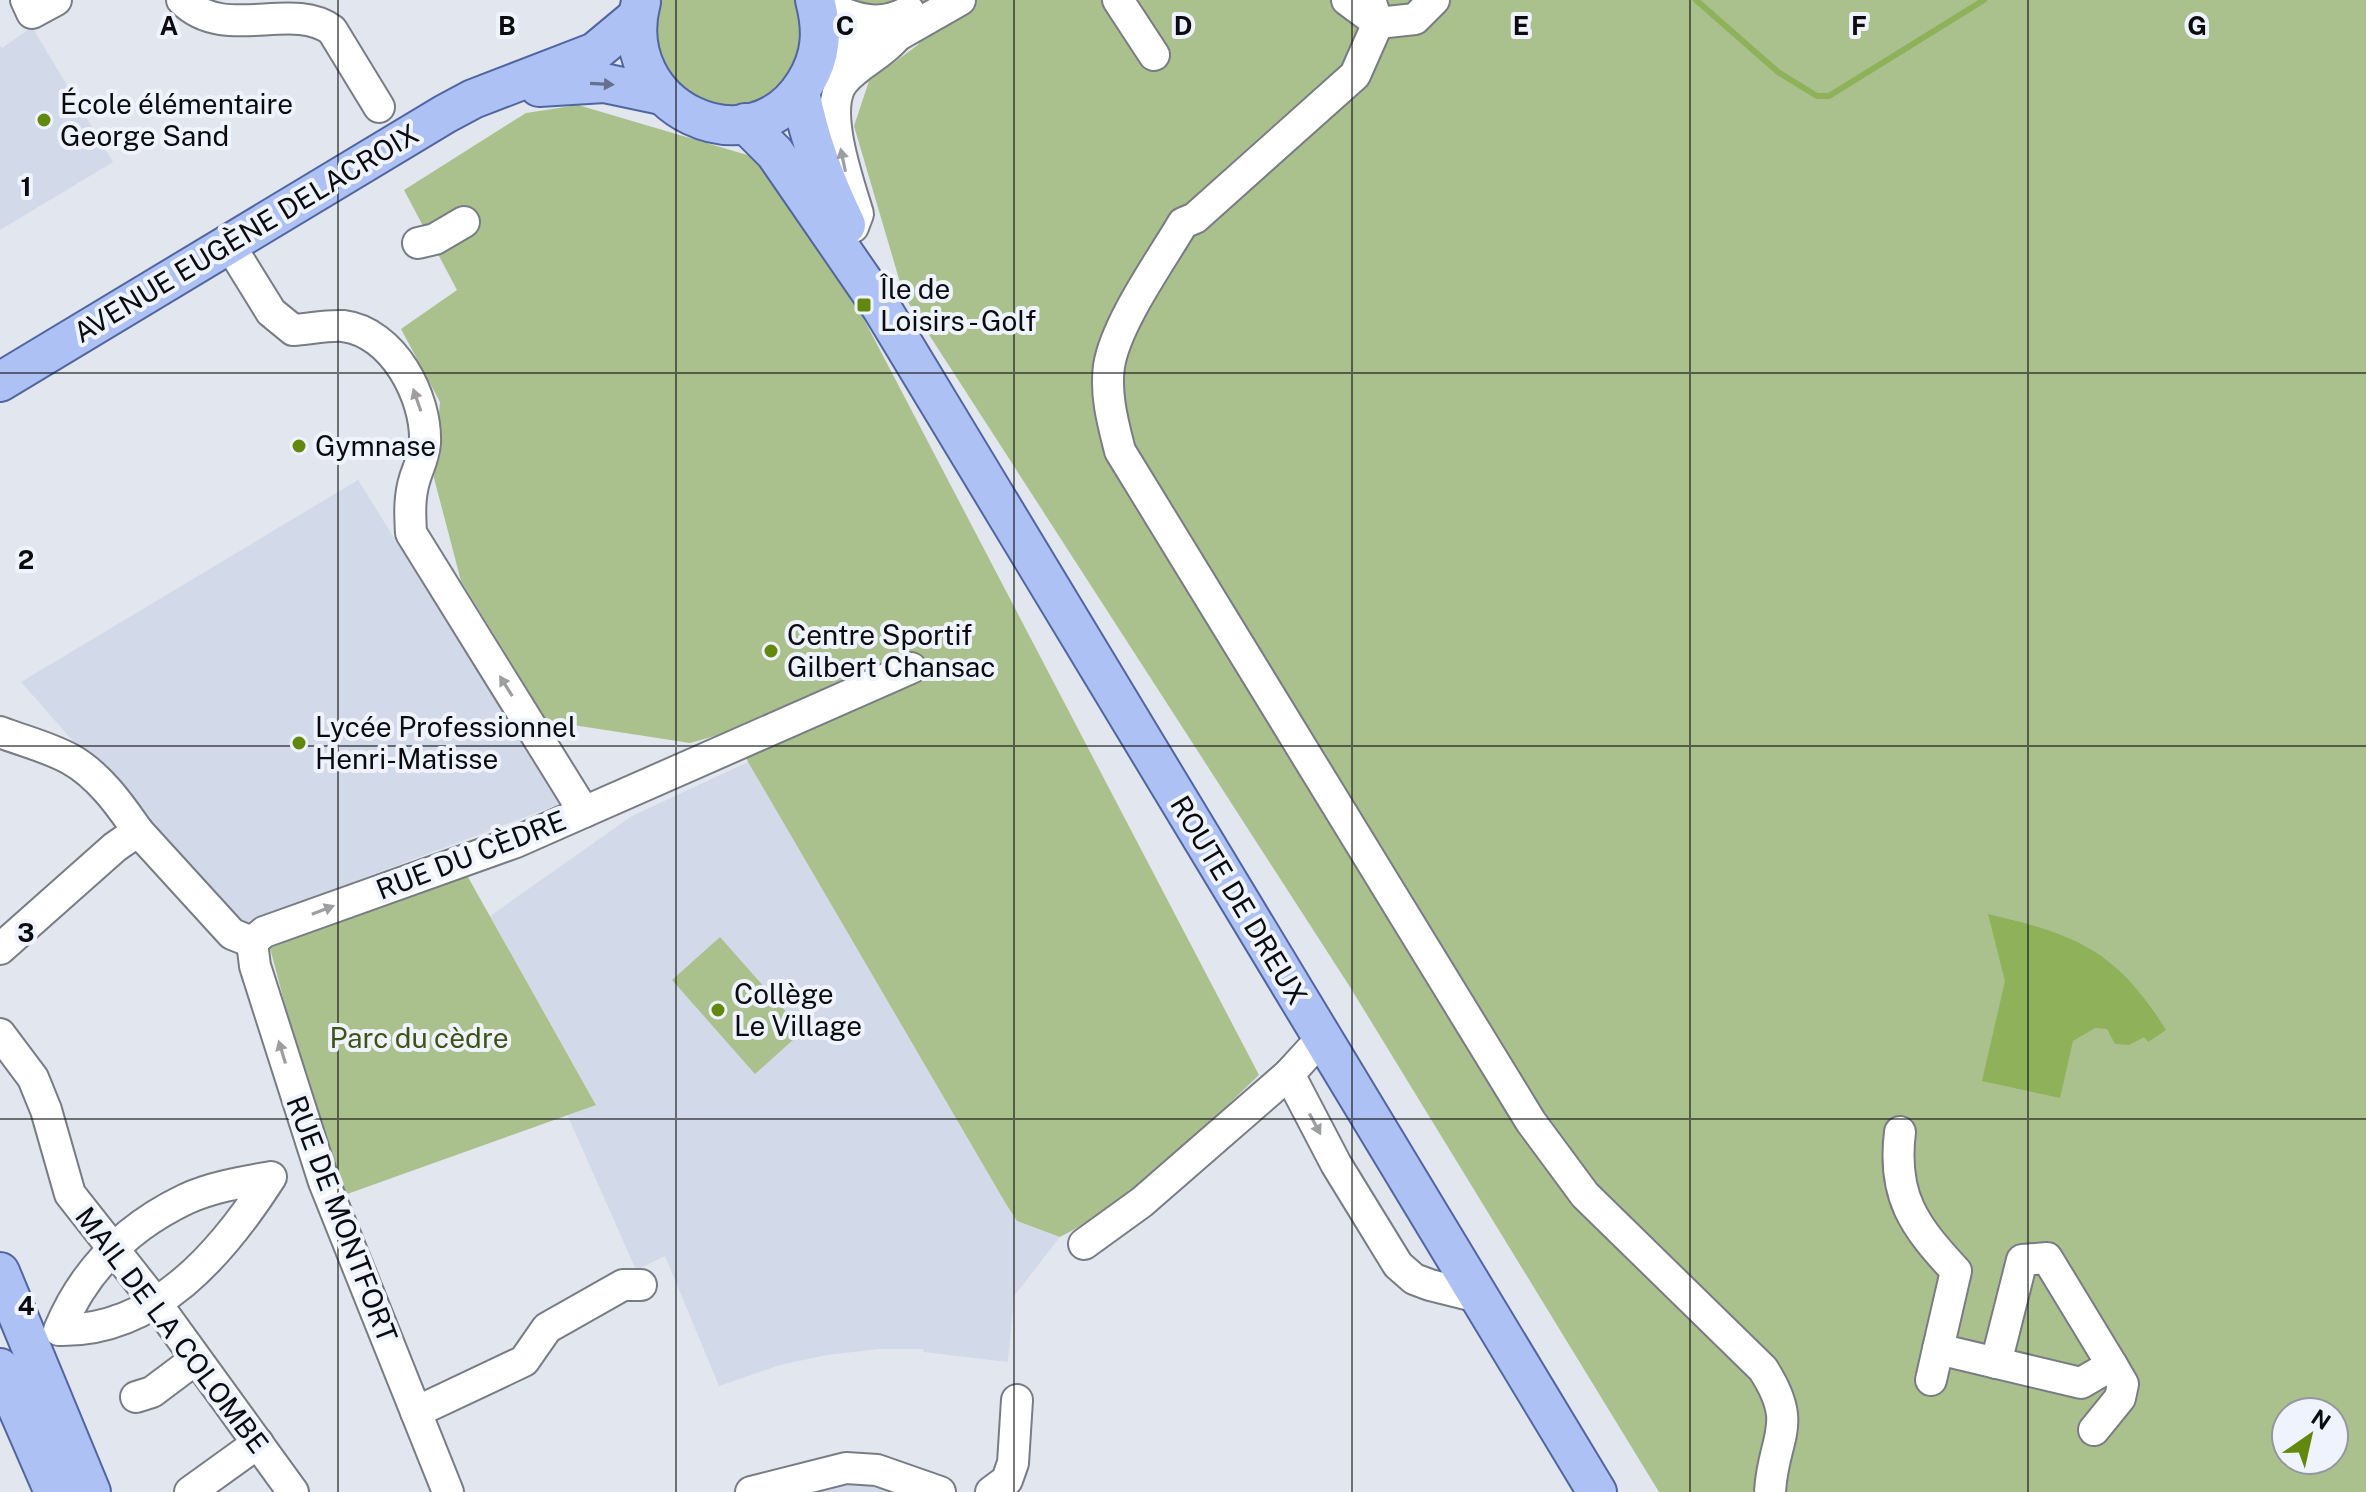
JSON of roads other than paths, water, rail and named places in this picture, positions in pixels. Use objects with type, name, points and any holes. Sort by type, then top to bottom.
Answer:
[{"type":"main road","points":[[639,9],[638,49],[646,73],[661,95],[684,113],[711,123],[745,123],[783,107],[807,79],[820,45],[821,23],[815,1]]},
{"type":"main road","name":"AVENUE EUGÈNE DELACROIX","points":[[0,382],[445,114],[473,99],[595,52],[639,9]]},
{"type":"main road","name":"ROUTE DE DREUX","points":[[807,79],[810,140],[881,307]]},
{"type":"main road","name":"AVENUE EUGÈNE DELACROIX","points":[[496,92],[604,83],[661,95]]},
{"type":"main road","name":"ROUTE DE DREUX","points":[[745,123],[775,153],[881,307],[1597,1492]]},
{"type":"main road","points":[[0,1272],[46,1337],[25,1399],[54,1492]]},
{"type":"main road","points":[[0,1368],[91,1492]]},
{"type":"street","points":[[26,0],[32,13],[56,0]]},
{"type":"street","points":[[182,0],[206,15],[224,17],[291,10],[308,12],[323,19],[379,107]]},
{"type":"street","points":[[815,1],[858,20],[876,22],[900,17],[928,0]]},
{"type":"street","points":[[807,79],[855,46],[897,36],[960,0]]},
{"type":"street","points":[[1118,0],[1154,55]]},
{"type":"street","points":[[1347,0],[1374,11],[1415,19],[1434,0]]},
{"type":"street","points":[[1374,11],[1355,75],[1195,218],[1183,223],[1119,333],[1109,366],[1109,412],[1120,451],[1531,1122],[1585,1195],[1763,1369],[1779,1393],[1784,1431],[1771,1476],[1770,1492]]},
{"type":"street","points":[[851,235],[858,214],[837,131],[836,100],[844,81],[886,50],[897,36]]},
{"type":"street","points":[[418,243],[435,239],[464,222]]},
{"type":"street","name":"RUE DU CÈDRE","points":[[229,244],[271,312],[293,330],[341,326],[368,335],[388,348],[413,387],[422,412],[425,438],[424,456],[409,507],[411,533],[584,812],[516,842],[264,932],[252,942]]},
{"type":"street","points":[[584,812],[911,668]]},
{"type":"street","points":[[0,732],[73,760],[120,804],[138,831],[232,934],[252,942]]},
{"type":"street","points":[[0,949],[115,847],[138,831]]},
{"type":"street","name":"RUE DE MONTFORT","points":[[252,942],[255,966],[313,1152],[448,1492]]},
{"type":"street","name":"MAIL DE LA COLOMBE","points":[[0,1034],[33,1078],[46,1110],[70,1194],[156,1303],[293,1492]]},
{"type":"street","points":[[1084,1244],[1142,1202],[1289,1074],[1322,1038]]},
{"type":"street","points":[[1289,1074],[1336,1164],[1398,1265],[1414,1279],[1478,1297]]},
{"type":"street","points":[[1900,1132],[1898,1180],[1907,1206],[1927,1239],[1956,1271],[1931,1380]]},
{"type":"street","points":[[46,1337],[87,1277],[112,1249],[152,1219],[187,1198],[231,1184],[271,1177],[313,1152]]},
{"type":"street","points":[[46,1337],[110,1325],[156,1303],[211,1258],[246,1215],[271,1177]]},
{"type":"street","points":[[1996,1363],[2022,1260],[2047,1258],[2123,1384],[2120,1398],[2094,1430]]},
{"type":"street","points":[[416,1412],[524,1361],[547,1328],[623,1285],[641,1285]]},
{"type":"street","points":[[0,1321],[25,1399],[73,1492]]},
{"type":"street","points":[[1938,1349],[2081,1383],[2112,1365]]},
{"type":"street","points":[[136,1397],[152,1392],[196,1359]]},
{"type":"street","points":[[991,1492],[1007,1480],[1013,1463],[1017,1400]]},
{"type":"street","points":[[190,1492],[258,1443]]},
{"type":"street","points":[[751,1492],[846,1468],[877,1470],[940,1492]]},
{"type":"waterway","points":[[1696,0],[1778,72],[1817,96],[1829,96],[1984,0]]},
{"type":"place","name":"École élémentaire George Sand","points":[[44,120]]},
{"type":"place","name":"Île de Loisirs - Golf","points":[[864,305]]},
{"type":"place","name":"Gymnase","points":[[299,446]]},
{"type":"place","name":"Centre Sportif Gilbert Chansac","points":[[771,651]]},
{"type":"place","name":"Lycée Professionnel Henri-Matisse","points":[[299,743]]},
{"type":"place","name":"Collège Le Village","points":[[718,1010]]},
{"type":"park label","name":"Parc du cèdre","points":[[419,1038]]}]
